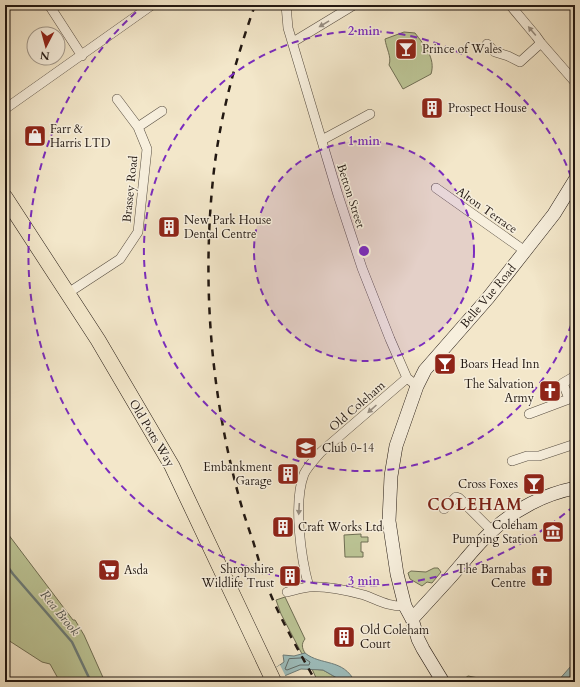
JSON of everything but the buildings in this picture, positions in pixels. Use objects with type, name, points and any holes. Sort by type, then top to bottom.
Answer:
[{"type":"main road","name":"Old Potts Way","points":[[5,197],[98,340],[172,466],[272,677]]},
{"type":"street","points":[[49,5],[82,56]]},
{"type":"street","points":[[5,108],[82,56],[152,5]]},
{"type":"street","name":"Betton Street","points":[[286,5],[288,28],[338,195],[362,268],[408,382]]},
{"type":"street","points":[[293,42],[354,5]]},
{"type":"street","points":[[510,5],[540,43],[575,82]]},
{"type":"street","points":[[487,44],[495,52],[520,62],[540,43]]},
{"type":"street","name":"Brassey Road","points":[[68,293],[120,258],[138,232],[147,149],[138,127],[117,99]]},
{"type":"street","points":[[138,127],[162,111]]},
{"type":"street","points":[[322,140],[370,114]]},
{"type":"street","name":"Belle Vue Road","points":[[443,682],[423,649],[414,630],[412,619],[405,606],[397,574],[389,521],[394,457],[407,414],[408,382],[425,370],[488,298],[554,214],[575,180]]},
{"type":"street","name":"Alton Terrace","points":[[436,188],[525,251]]},
{"type":"street","points":[[529,414],[569,399],[563,383],[575,376]]},
{"type":"street","name":"Old Coleham","points":[[309,587],[303,562],[299,517],[300,490],[304,474],[321,452],[371,410],[408,382]]},
{"type":"street","points":[[512,460],[527,456],[539,456],[572,445],[575,446]]},
{"type":"street","points":[[412,619],[492,530],[522,508],[550,496],[575,488]]},
{"type":"street","points":[[444,509],[456,497],[459,498],[492,530]]},
{"type":"street","points":[[287,592],[309,587],[338,590],[363,595],[388,605],[405,606]]},
{"type":"green space","points":[[404,32],[415,33],[422,42],[431,57],[432,68],[431,74],[403,89],[389,65],[390,62],[385,39]]},
{"type":"green space","points":[[5,530],[73,620],[75,620],[84,635],[105,682],[60,682],[50,664],[42,662],[8,640],[5,631]]},
{"type":"green space","points":[[361,534],[361,537],[368,537],[368,542],[361,542],[361,552],[363,552],[363,557],[345,557],[344,535]]},
{"type":"green space","points":[[434,568],[438,568],[441,572],[432,583],[427,582],[422,586],[410,579],[408,573],[411,571],[426,572]]},
{"type":"green space","points":[[285,597],[305,639],[302,646],[305,653],[302,654],[281,614],[276,600]]},
{"type":"green space","points":[[312,669],[323,670],[344,682],[318,682]]},
{"type":"green space","points":[[468,676],[484,679],[479,682],[460,682]]},
{"type":"water","points":[[305,653],[318,660],[332,663],[344,669],[350,674],[355,682],[344,682],[323,670],[301,669],[270,682],[248,682],[255,679],[260,679],[284,662],[283,655],[294,656]]},
{"type":"water","points":[[575,658],[575,682],[557,682],[571,666]]},
{"type":"pier","points":[[280,665],[286,677],[274,682],[260,682],[259,680],[261,677]]},
{"type":"waterway","name":"Rea Brook","points":[[5,563],[72,642],[91,682]]},
{"type":"railway","points":[[255,5],[229,91],[219,135],[213,179],[208,259],[211,340],[229,458],[244,514],[273,600],[290,636],[316,682]]},
{"type":"place","name":"Prince of Wales","points":[[406,49]]},
{"type":"place","name":"Prospect House","points":[[432,108]]},
{"type":"place","name":"Farr & Harris LTD","points":[[35,136]]},
{"type":"place","name":"New Park House Dental Centre","points":[[169,227]]},
{"type":"place","name":"Boars Head Inn","points":[[445,364]]},
{"type":"place","name":"The Salvation Army","points":[[550,391]]},
{"type":"place","name":"Club 0-14","points":[[306,448]]},
{"type":"place","name":"Embankment Garage","points":[[288,474]]},
{"type":"place","name":"Cross Foxes","points":[[534,484]]},
{"type":"place","name":"Craft Works Ltd","points":[[283,527]]},
{"type":"place","name":"Coleham Pumping Station","points":[[553,532]]},
{"type":"place","name":"Asda","points":[[109,570]]},
{"type":"place","name":"Shropshire Wildlife Trust","points":[[290,576]]},
{"type":"place","name":"The Barnabas Centre","points":[[542,576]]},
{"type":"place","name":"Old Coleham Court","points":[[344,637]]},
{"type":"district","name":"COLEHAM","points":[[475,505]]}]
